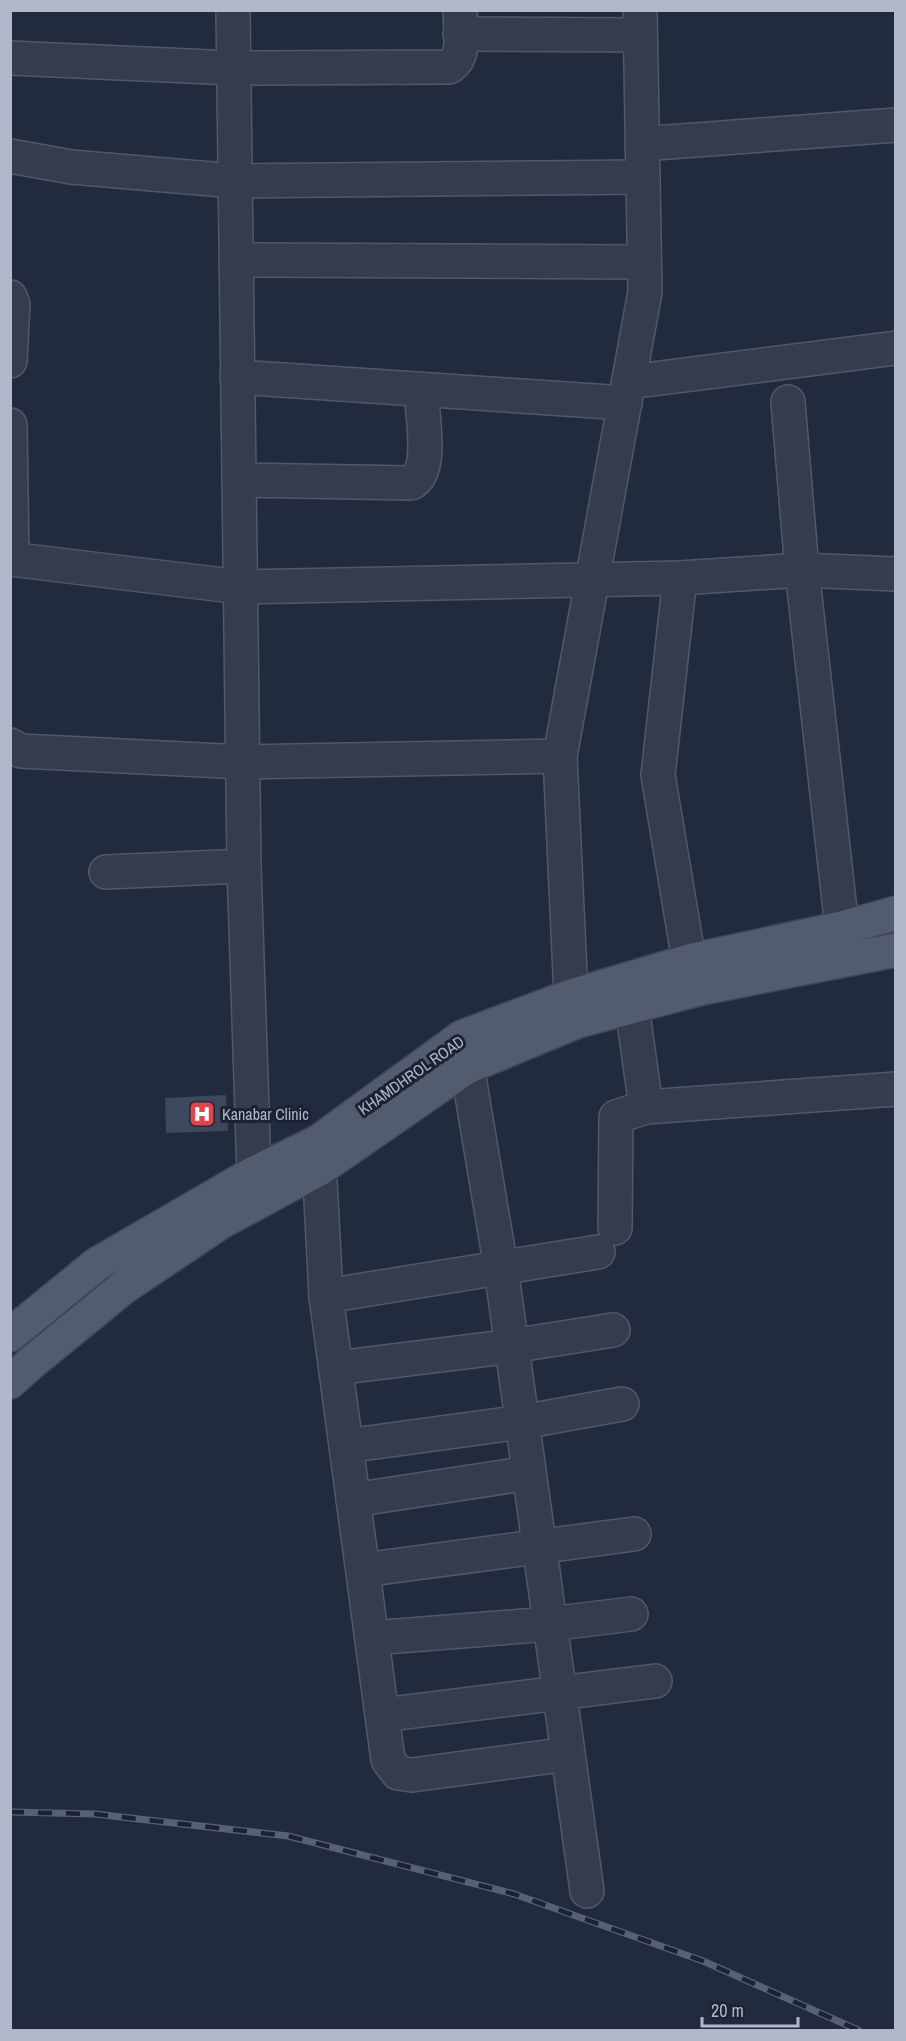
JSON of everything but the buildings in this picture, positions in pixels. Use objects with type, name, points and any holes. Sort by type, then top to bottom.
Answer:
[{"type":"main road","name":"KHAMDHROL ROAD","points":[[21,1372],[143,1274],[320,1155],[464,1052],[571,996],[689,961],[842,928],[896,913]]},
{"type":"main road","name":"KHAMDHROL ROAD","points":[[464,1052],[702,988],[896,950]]},
{"type":"main road","name":"KHAMDHROL ROAD","points":[[10,1335],[97,1264],[254,1173],[320,1155]]},
{"type":"street","points":[[232,10],[244,866],[254,1173]]},
{"type":"street","points":[[10,58],[233,68],[449,67],[457,63],[461,55],[460,22],[640,23],[645,292],[560,756],[571,996]]},
{"type":"street","points":[[642,144],[896,124]]},
{"type":"street","points":[[10,156],[71,167],[235,181],[643,177]]},
{"type":"street","points":[[236,260],[644,262]]},
{"type":"street","points":[[10,297],[13,304],[10,361]]},
{"type":"street","points":[[237,377],[421,391],[627,392],[896,348]]},
{"type":"street","points":[[239,480],[411,483],[417,480],[425,464],[421,391]]},
{"type":"street","points":[[788,402],[802,570],[842,928]]},
{"type":"street","points":[[10,425],[11,559],[240,587],[680,578],[802,570],[896,574]]},
{"type":"street","points":[[680,578],[658,774],[689,961]]},
{"type":"street","points":[[10,745],[21,751],[243,762],[560,756]]},
{"type":"street","points":[[106,872],[244,866]]},
{"type":"street","points":[[632,1007],[646,1107]]},
{"type":"street","points":[[464,1052],[501,1268],[587,1891]]},
{"type":"street","points":[[326,1296],[501,1268],[607,1240],[616,1117],[646,1107],[896,1089]]},
{"type":"street","points":[[320,1155],[326,1296],[388,1760],[398,1773],[412,1775],[568,1754]]},
{"type":"street","points":[[336,1368],[512,1346],[613,1330]]},
{"type":"street","points":[[346,1446],[522,1422],[622,1404]]},
{"type":"street","points":[[353,1500],[529,1473]]},
{"type":"street","points":[[363,1570],[634,1534]]},
{"type":"street","points":[[372,1638],[550,1624],[631,1614]]},
{"type":"street","points":[[382,1714],[655,1681]]},
{"type":"railway","points":[[10,1812],[95,1814],[288,1836],[514,1894],[703,1961],[858,2030]]},
{"type":"place","name":"Kanabar Clinic","points":[[202,1114]]}]
